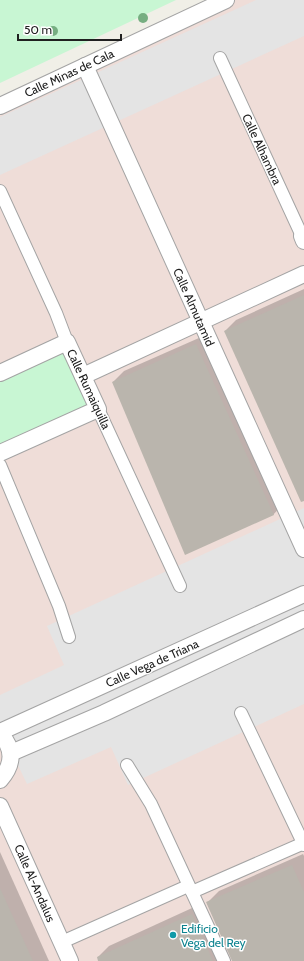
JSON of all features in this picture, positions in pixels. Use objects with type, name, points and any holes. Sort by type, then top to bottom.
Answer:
[{"type":"street","name":"Calle Minas de Cala","points":[[0,106],[226,0]]},
{"type":"street","name":"Calle Alhambra","points":[[220,58],[303,237]]},
{"type":"street","name":"Calle Almutamid","points":[[84,66],[304,549]]},
{"type":"street","name":"Calle Rumaiquilla","points":[[0,191],[56,313],[82,376],[180,586]]},
{"type":"street","points":[[82,376],[304,274]]},
{"type":"street","points":[[0,373],[67,342]]},
{"type":"street","points":[[0,453],[98,409]]},
{"type":"street","points":[[0,465],[59,606],[69,637]]},
{"type":"street","name":"Calle Vega de Triana","points":[[0,733],[304,594]]},
{"type":"street","name":"Calle Vega de Triana","points":[[11,753],[104,713],[304,620]]},
{"type":"street","points":[[62,942],[304,844],[241,713]]},
{"type":"street","points":[[0,733],[5,738],[11,753],[10,764],[6,773],[0,780]]},
{"type":"street","points":[[127,765],[151,804],[224,961]]},
{"type":"street","name":"Calle Al-Andalus","points":[[0,806],[70,961]]},
{"type":"shaded area","points":[[230,0],[304,0],[304,961],[0,961],[0,106]]},
{"type":"shaded area","points":[[256,0],[304,0],[304,36],[0,175],[0,117]]},
{"type":"shaded area","points":[[304,508],[304,704],[128,785],[111,747],[27,784],[0,728],[0,695],[64,665],[47,626]]},
{"type":"green space","points":[[0,0],[176,0],[0,83]]},
{"type":"green space","points":[[65,348],[91,404],[0,447],[0,379]]},
{"type":"building","points":[[304,295],[304,501],[301,502],[224,331]]},
{"type":"building","points":[[196,344],[274,515],[185,555],[112,382]]},
{"type":"building","points":[[292,865],[304,892],[304,961],[232,961],[206,902]]},
{"type":"building","points":[[0,888],[33,961],[0,961]]},
{"type":"building","name":"Edificio Vega del Rey","points":[[192,914],[213,961],[98,961],[97,957]]},
{"type":"place","name":"Edificio Vega del Rey","points":[[173,935]]}]
